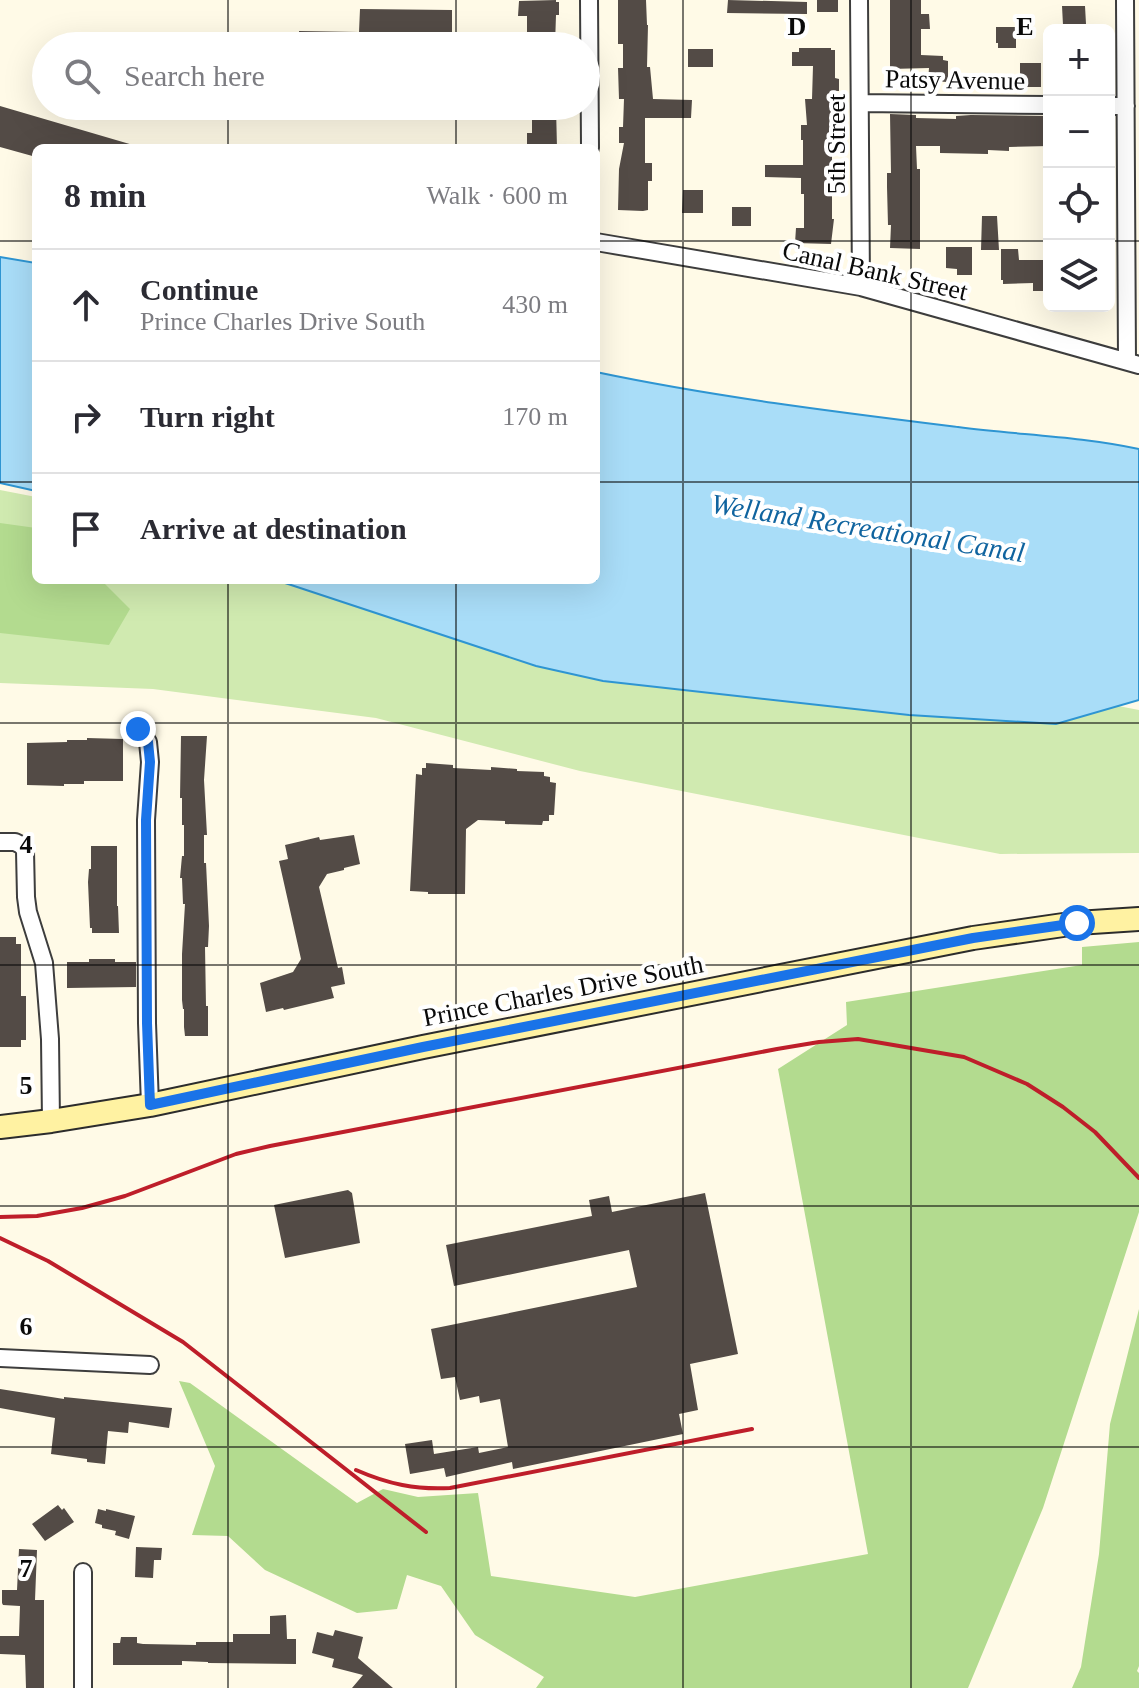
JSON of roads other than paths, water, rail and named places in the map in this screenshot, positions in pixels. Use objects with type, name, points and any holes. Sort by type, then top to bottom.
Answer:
[{"type":"main road","name":"Prince Charles Drive South","points":[[0,1127],[150,1105],[973,938],[1077,923],[1139,919]]},
{"type":"street","points":[[589,0],[589,32]]},
{"type":"street","name":"5th Street","points":[[859,0],[861,287]]},
{"type":"street","points":[[1125,0],[1133,363]]},
{"type":"street","name":"Patsy Avenue","points":[[860,103],[1043,105]]},
{"type":"street","points":[[1115,106],[1126,106]]},
{"type":"street","points":[[590,120],[590,144]]},
{"type":"street","name":"Canal Bank Street","points":[[600,243],[861,287],[1133,363]]},
{"type":"street","points":[[138,729],[148,742],[150,762],[146,835],[150,1105]]},
{"type":"street","points":[[0,842],[15,842],[25,851],[28,912],[44,963],[50,1039],[51,1121]]},
{"type":"street","points":[[0,1358],[150,1365]]},
{"type":"street","points":[[83,1572],[83,1688]]},
{"type":"water","points":[[0,257],[32,262],[32,490],[0,483]]},
{"type":"water","name":"Welland Recreational Canal","points":[[600,373],[776,403],[1139,449],[1139,700],[1056,724],[909,715],[603,681],[536,666],[288,584],[600,584]]},
{"type":"railway","points":[[0,1217],[37,1216],[82,1208],[125,1196],[236,1154],[270,1146],[777,1049],[858,1039],[964,1057],[1027,1084],[1095,1132],[1139,1178]]},
{"type":"railway","points":[[0,1238],[48,1261],[183,1342],[426,1532]]},
{"type":"railway","points":[[356,1470],[402,1485],[450,1488],[752,1429]]}]
